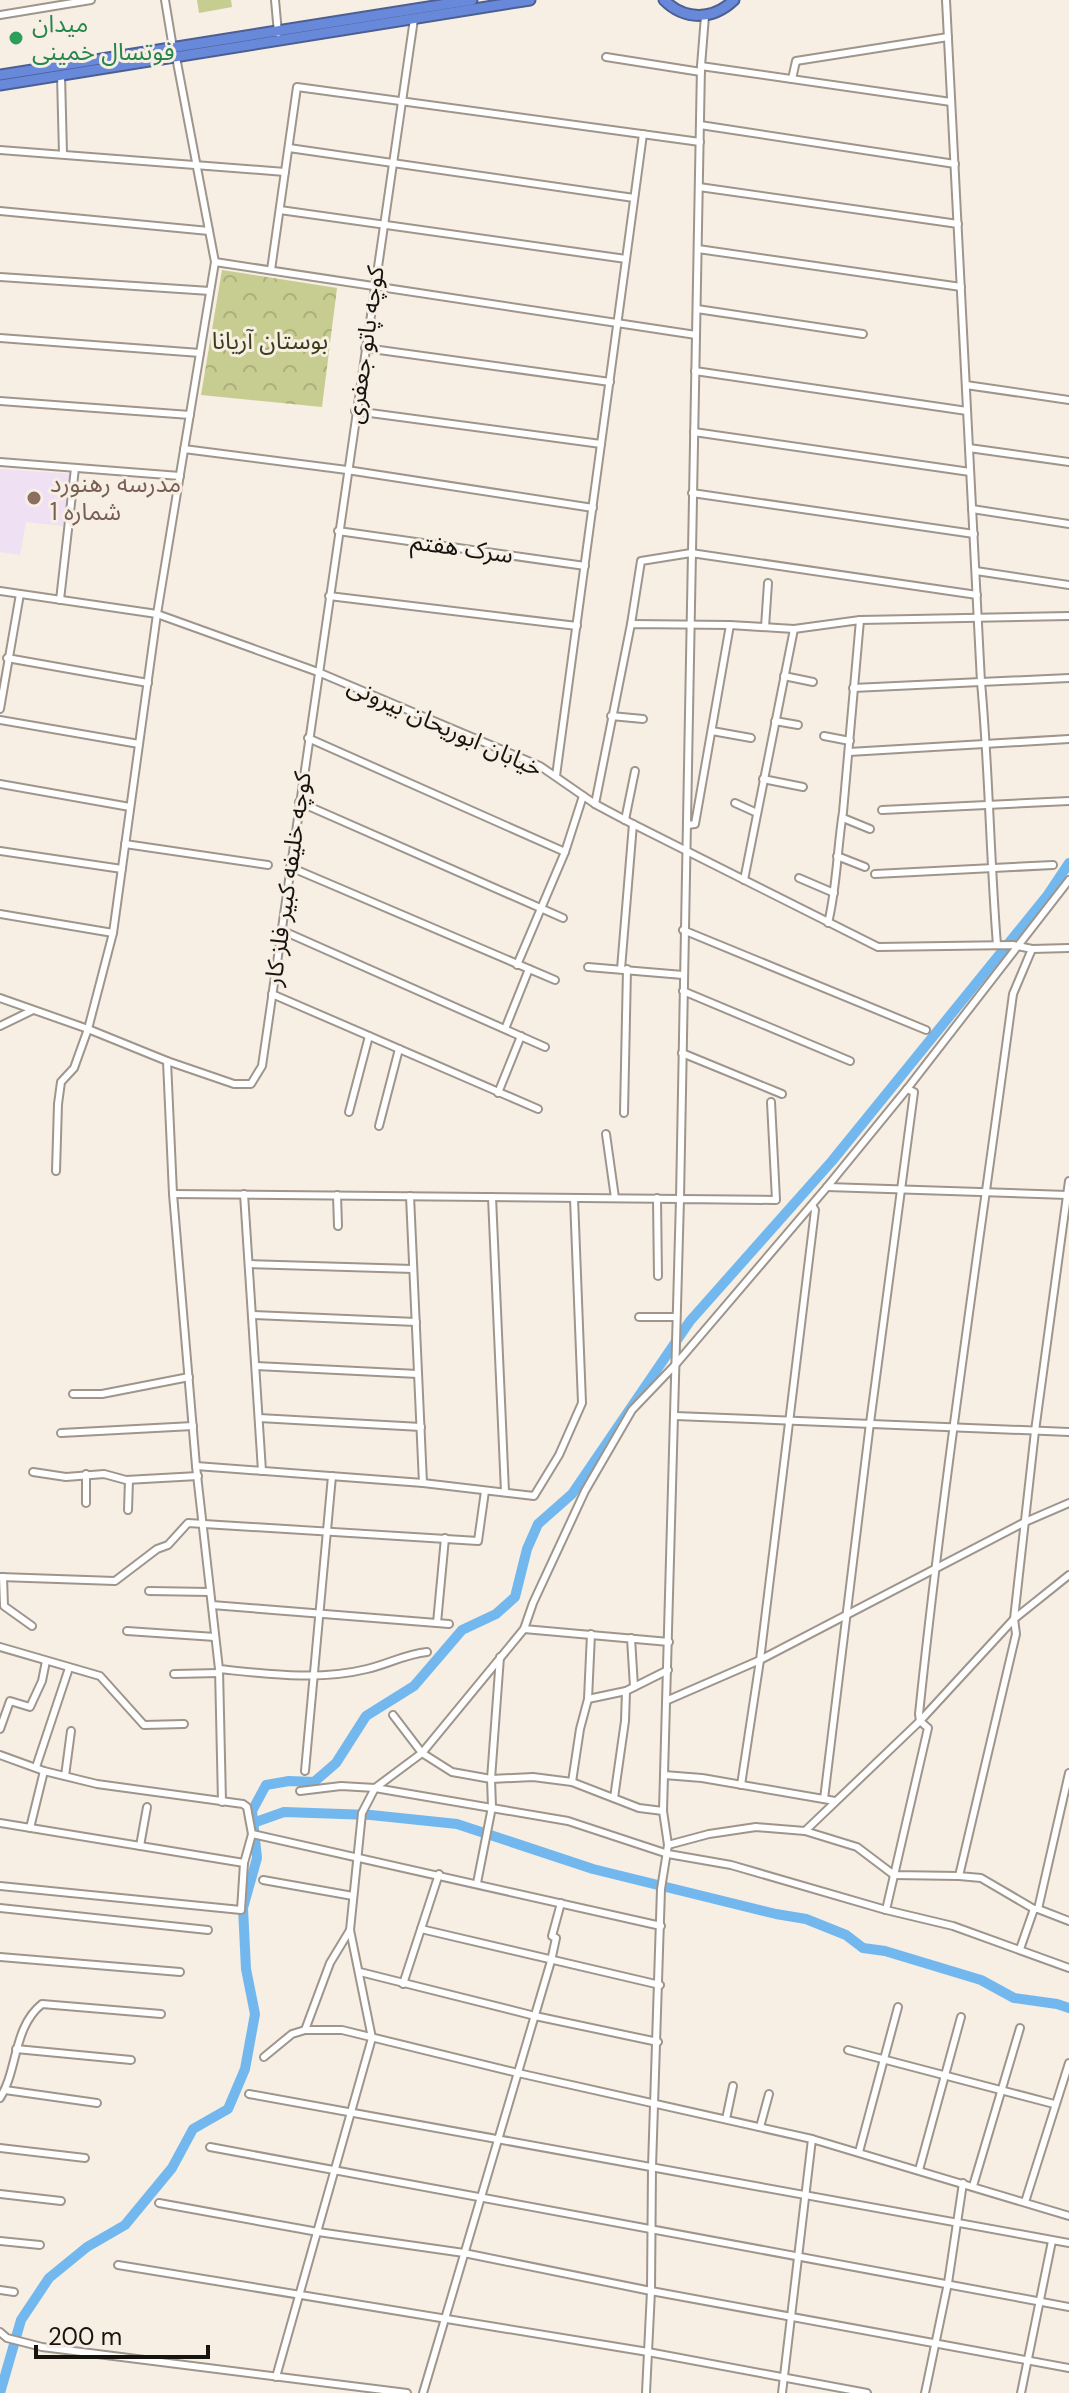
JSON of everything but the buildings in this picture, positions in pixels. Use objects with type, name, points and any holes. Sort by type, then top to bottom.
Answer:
[{"type":"highway","points":[[279,36],[472,0]]},
{"type":"highway","points":[[0,75],[414,19],[530,0]]},
{"type":"highway","points":[[664,1],[691,16],[705,16],[720,11],[734,0]]},
{"type":"highway","points":[[0,85],[174,52]]},
{"type":"street","points":[[0,15],[91,0]]},
{"type":"street","points":[[56,1171],[61,1082],[74,1068],[88,1029],[113,933],[157,614],[215,262],[165,0]]},
{"type":"street","points":[[275,0],[279,36]]},
{"type":"street","points":[[946,0],[981,682],[987,743],[991,868],[1000,945]]},
{"type":"street","points":[[646,2393],[662,1885],[668,1854],[663,1811],[680,1199],[683,930],[688,853],[689,625],[701,69],[705,16]]},
{"type":"street","name":"کوچه پاتو جعفری","points":[[318,672],[414,19]]},
{"type":"street","points":[[792,79],[796,61],[948,37]]},
{"type":"street","points":[[606,57],[951,102]]},
{"type":"street","points":[[61,75],[63,154]]},
{"type":"street","points":[[271,270],[297,87],[700,142]]},
{"type":"street","points":[[700,125],[955,164]]},
{"type":"street","points":[[556,776],[643,134]]},
{"type":"street","points":[[289,148],[634,198]]},
{"type":"street","points":[[0,150],[285,172]]},
{"type":"street","points":[[699,187],[958,224]]},
{"type":"street","points":[[280,210],[626,259]]},
{"type":"street","points":[[0,211],[209,231]]},
{"type":"street","points":[[698,249],[961,287]]},
{"type":"street","points":[[215,262],[696,335]]},
{"type":"street","points":[[0,277],[210,291]]},
{"type":"street","points":[[697,309],[863,334]]},
{"type":"street","points":[[0,338],[200,353]]},
{"type":"street","points":[[365,348],[610,382]]},
{"type":"street","points":[[695,371],[967,411]]},
{"type":"street","points":[[966,385],[1069,400]]},
{"type":"street","points":[[0,401],[190,415]]},
{"type":"street","points":[[355,411],[601,444]]},
{"type":"street","points":[[694,432],[970,472]]},
{"type":"street","points":[[969,448],[1069,462]]},
{"type":"street","points":[[184,449],[347,470],[593,508]]},
{"type":"street","points":[[0,462],[180,476]]},
{"type":"street","points":[[60,600],[75,468]]},
{"type":"street","points":[[692,493],[974,534]]},
{"type":"street","points":[[972,509],[1069,524]]},
{"type":"street","name":"سرک هفتم","points":[[338,531],[585,566]]},
{"type":"street","points":[[595,804],[641,561],[691,553],[977,595]]},
{"type":"street","points":[[976,571],[1069,585]]},
{"type":"street","points":[[765,627],[768,583]]},
{"type":"street","name":"خیابان ابوریحان بیرونی","points":[[0,591],[157,614],[318,672],[540,766],[595,804],[878,947],[1000,945],[1032,949],[1069,948]]},
{"type":"street","points":[[0,709],[20,594]]},
{"type":"street","points":[[329,596],[577,626]]},
{"type":"street","points":[[631,624],[794,629],[860,620],[1069,616]]},
{"type":"street","points":[[828,923],[843,818],[860,620]]},
{"type":"street","points":[[688,825],[695,824],[730,625]]},
{"type":"street","points":[[744,880],[794,629]]},
{"type":"street","points":[[7,658],[148,683]]},
{"type":"street","name":"کوچه خلیفه کبیر فلز کار","points":[[167,1061],[234,1084],[251,1084],[262,1066],[318,672]]},
{"type":"street","points":[[784,676],[813,682]]},
{"type":"street","points":[[853,688],[1069,678]]},
{"type":"street","points":[[611,716],[643,719]]},
{"type":"street","points":[[0,720],[139,744]]},
{"type":"street","points":[[775,721],[798,725]]},
{"type":"street","points":[[712,731],[751,738]]},
{"type":"street","points":[[824,736],[850,741]]},
{"type":"street","points":[[308,738],[565,852]]},
{"type":"street","points":[[849,752],[1069,739]]},
{"type":"street","points":[[625,820],[635,771]]},
{"type":"street","points":[[763,779],[803,787]]},
{"type":"street","points":[[0,784],[130,807]]},
{"type":"street","points":[[517,965],[565,852],[583,796]]},
{"type":"street","points":[[882,810],[1069,801]]},
{"type":"street","points":[[299,802],[563,918]]},
{"type":"street","points":[[735,803],[757,813]]},
{"type":"street","points":[[843,818],[870,829]]},
{"type":"street","points":[[624,1113],[624,969],[633,824]]},
{"type":"street","points":[[125,844],[268,865]]},
{"type":"street","points":[[0,851],[122,869]]},
{"type":"street","points":[[837,856],[865,867]]},
{"type":"street","points":[[875,874],[1053,865]]},
{"type":"street","points":[[290,867],[555,980]]},
{"type":"street","points":[[799,878],[834,893]]},
{"type":"street","points":[[276,2377],[372,2038],[350,1930],[362,1813],[375,1788],[422,1753],[524,1629],[585,1491],[632,1410],[676,1364],[827,1187],[1069,880]]},
{"type":"street","points":[[0,914],[113,933]]},
{"type":"street","points":[[281,930],[545,1047]]},
{"type":"street","points":[[683,930],[926,1030]]},
{"type":"street","points":[[920,1721],[934,1570],[1013,994],[1032,949]]},
{"type":"street","points":[[588,967],[683,975]]},
{"type":"street","points":[[505,1029],[529,969]]},
{"type":"street","points":[[683,991],[850,1061]]},
{"type":"street","points":[[272,994],[538,1109]]},
{"type":"street","points":[[0,998],[167,1061],[173,1194],[196,1466],[219,1671],[222,1802]]},
{"type":"street","points":[[0,1026],[31,1011]]},
{"type":"street","points":[[349,1112],[369,1036]]},
{"type":"street","points":[[498,1093],[521,1036]]},
{"type":"street","points":[[379,1126],[399,1049]]},
{"type":"street","points":[[682,1053],[782,1094]]},
{"type":"street","points":[[824,1799],[914,1092],[907,1089]]},
{"type":"street","points":[[173,1194],[776,1200],[771,1102]]},
{"type":"street","points":[[606,1134],[615,1198]]},
{"type":"street","points":[[959,1876],[1016,1634],[1014,1619],[1035,1431],[1069,1181]]},
{"type":"street","points":[[827,1187],[1068,1195]]},
{"type":"street","points":[[244,1194],[262,1471]]},
{"type":"street","points":[[337,1195],[338,1226]]},
{"type":"street","points":[[410,1196],[423,1483]]},
{"type":"street","points":[[492,1197],[505,1492]]},
{"type":"street","points":[[196,1466],[423,1483],[534,1496],[559,1455],[582,1403],[574,1198]]},
{"type":"street","points":[[657,1198],[658,1276]]},
{"type":"street","points":[[741,1785],[760,1660],[815,1210],[812,1205]]},
{"type":"street","points":[[249,1264],[413,1269]]},
{"type":"street","points":[[252,1315],[416,1322]]},
{"type":"street","points":[[639,1317],[675,1317]]},
{"type":"street","points":[[256,1366],[418,1374]]},
{"type":"street","points":[[73,1394],[102,1394],[189,1377]]},
{"type":"street","points":[[675,1416],[1069,1432]]},
{"type":"street","points":[[259,1418],[421,1427]]},
{"type":"street","points":[[61,1433],[193,1426]]},
{"type":"street","points":[[33,1472],[66,1477],[86,1474],[129,1480],[198,1476]]},
{"type":"street","points":[[86,1474],[86,1503]]},
{"type":"street","points":[[305,1771],[332,1476]]},
{"type":"street","points":[[128,1510],[129,1480]]},
{"type":"street","points":[[32,1626],[4,1606],[2,1577],[115,1581],[157,1549],[168,1545],[188,1523],[478,1541],[485,1491]]},
{"type":"street","points":[[668,1700],[760,1660],[1025,1522],[1069,1503]]},
{"type":"street","points":[[437,1623],[445,1538]]},
{"type":"street","points":[[805,1831],[920,1721],[1014,1619],[1069,1575]]},
{"type":"street","points":[[149,1591],[210,1592]]},
{"type":"street","points":[[212,1605],[449,1624]]},
{"type":"street","points":[[524,1629],[669,1642]]},
{"type":"street","points":[[127,1631],[215,1637]]},
{"type":"street","points":[[572,1782],[588,1699],[591,1634]]},
{"type":"street","points":[[631,1638],[634,1687]]},
{"type":"street","points":[[0,1647],[100,1676],[144,1725],[184,1724]]},
{"type":"street","points":[[174,1674],[219,1671],[314,1676],[366,1669],[413,1653],[427,1652]]},
{"type":"street","points":[[477,1883],[492,1807],[491,1779],[500,1657]]},
{"type":"street","points":[[0,1729],[10,1701],[30,1707],[42,1681],[46,1661]]},
{"type":"street","points":[[36,1767],[69,1668]]},
{"type":"street","points":[[588,1699],[626,1691],[668,1670]]},
{"type":"street","points":[[614,1798],[626,1691]]},
{"type":"street","points":[[393,1715],[422,1753],[452,1772],[491,1779],[533,1777],[572,1782],[639,1808],[663,1811]]},
{"type":"street","points":[[886,1910],[928,1728],[920,1721]]},
{"type":"street","points":[[65,1776],[71,1731]]},
{"type":"street","points":[[0,1755],[65,1776],[156,1794],[246,1805],[252,1834],[244,1863],[241,1910],[0,1886]]},
{"type":"street","points":[[30,1828],[44,1771]]},
{"type":"street","points":[[1020,1949],[1036,1909],[1069,1773]]},
{"type":"street","points":[[664,1775],[835,1801]]},
{"type":"street","points":[[300,1791],[341,1786],[375,1788],[568,1821],[668,1854],[731,1865],[953,1926],[1069,1968]]},
{"type":"street","points":[[140,1846],[147,1807]]},
{"type":"street","points":[[0,1824],[244,1863]]},
{"type":"street","points":[[668,1845],[756,1827],[805,1831],[857,1847],[894,1875],[981,1878],[1036,1909],[1069,1921]]},
{"type":"street","points":[[252,1834],[661,1926]]},
{"type":"street","points":[[403,1984],[439,1874]]},
{"type":"street","points":[[263,1880],[353,1896]]},
{"type":"street","points":[[423,2393],[551,1961],[556,1938],[552,1936],[561,1903]]},
{"type":"street","points":[[0,1908],[208,1930]]},
{"type":"street","points":[[421,1929],[660,1985]]},
{"type":"street","points":[[305,2030],[330,1963],[350,1930]]},
{"type":"street","points":[[0,1957],[180,1972]]},
{"type":"street","points":[[360,1972],[535,2016],[658,2042]]},
{"type":"street","points":[[0,2098],[16,2049],[35,2009],[47,2002],[161,2014]]},
{"type":"street","points":[[859,2152],[898,2007]]},
{"type":"street","points":[[919,2170],[961,2017]]},
{"type":"street","points":[[973,2186],[1020,2028]]},
{"type":"street","points":[[264,2057],[292,2034],[305,2030],[342,2030],[812,2139],[1069,2216]]},
{"type":"street","points":[[16,2049],[131,2060]]},
{"type":"street","points":[[848,2050],[1054,2104]]},
{"type":"street","points":[[1025,2202],[1069,2063]]},
{"type":"street","points":[[726,2119],[733,2086]]},
{"type":"street","points":[[5,2090],[97,2103]]},
{"type":"street","points":[[249,2094],[1069,2243]]},
{"type":"street","points":[[760,2127],[769,2094]]},
{"type":"street","points":[[782,2393],[812,2139]]},
{"type":"street","points":[[210,2147],[1069,2307]]},
{"type":"street","points":[[0,2148],[85,2158]]},
{"type":"street","points":[[925,2393],[948,2283],[963,2183]]},
{"type":"street","points":[[0,2194],[61,2201]]},
{"type":"street","points":[[159,2203],[318,2232],[464,2253],[651,2291],[1069,2368]]},
{"type":"street","points":[[0,2241],[40,2245]]},
{"type":"street","points":[[1021,2393],[1052,2241]]},
{"type":"street","points":[[118,2265],[648,2352],[867,2393]]},
{"type":"street","points":[[0,2290],[14,2292]]},
{"type":"street","points":[[0,2332],[3,2339],[42,2347],[407,2393]]},
{"type":"shaded area","name":"مدرسه رهنورد شماره 1","points":[[0,469],[72,474],[64,526],[26,522],[20,555],[0,552]]},
{"type":"green space","points":[[197,0],[231,0],[232,7],[199,13]]},
{"type":"green space","name":"بوستان آریانا","points":[[222,270],[337,288],[322,407],[201,395]]},
{"type":"waterway","points":[[0,2393],[21,2320],[49,2278],[87,2247],[125,2225],[172,2168],[193,2129],[228,2109],[245,2069],[255,2014],[246,1969],[243,1908],[257,1858],[252,1811],[266,1785],[289,1781],[314,1782],[336,1763],[366,1716],[414,1686],[462,1630],[496,1614],[515,1597],[527,1549],[538,1524],[572,1494],[690,1321],[832,1161],[1047,896],[1069,863]]},
{"type":"waterway","points":[[253,1823],[284,1812],[371,1815],[457,1824],[593,1869],[806,1919],[846,1935],[863,1948],[885,1951],[981,1980],[1014,1998],[1069,2008]]},
{"type":"place","name":"میدان فوتسال خمینی","points":[[16,38]]},
{"type":"place","name":"مدرسه رهنورد شماره 1","points":[[34,498]]}]
